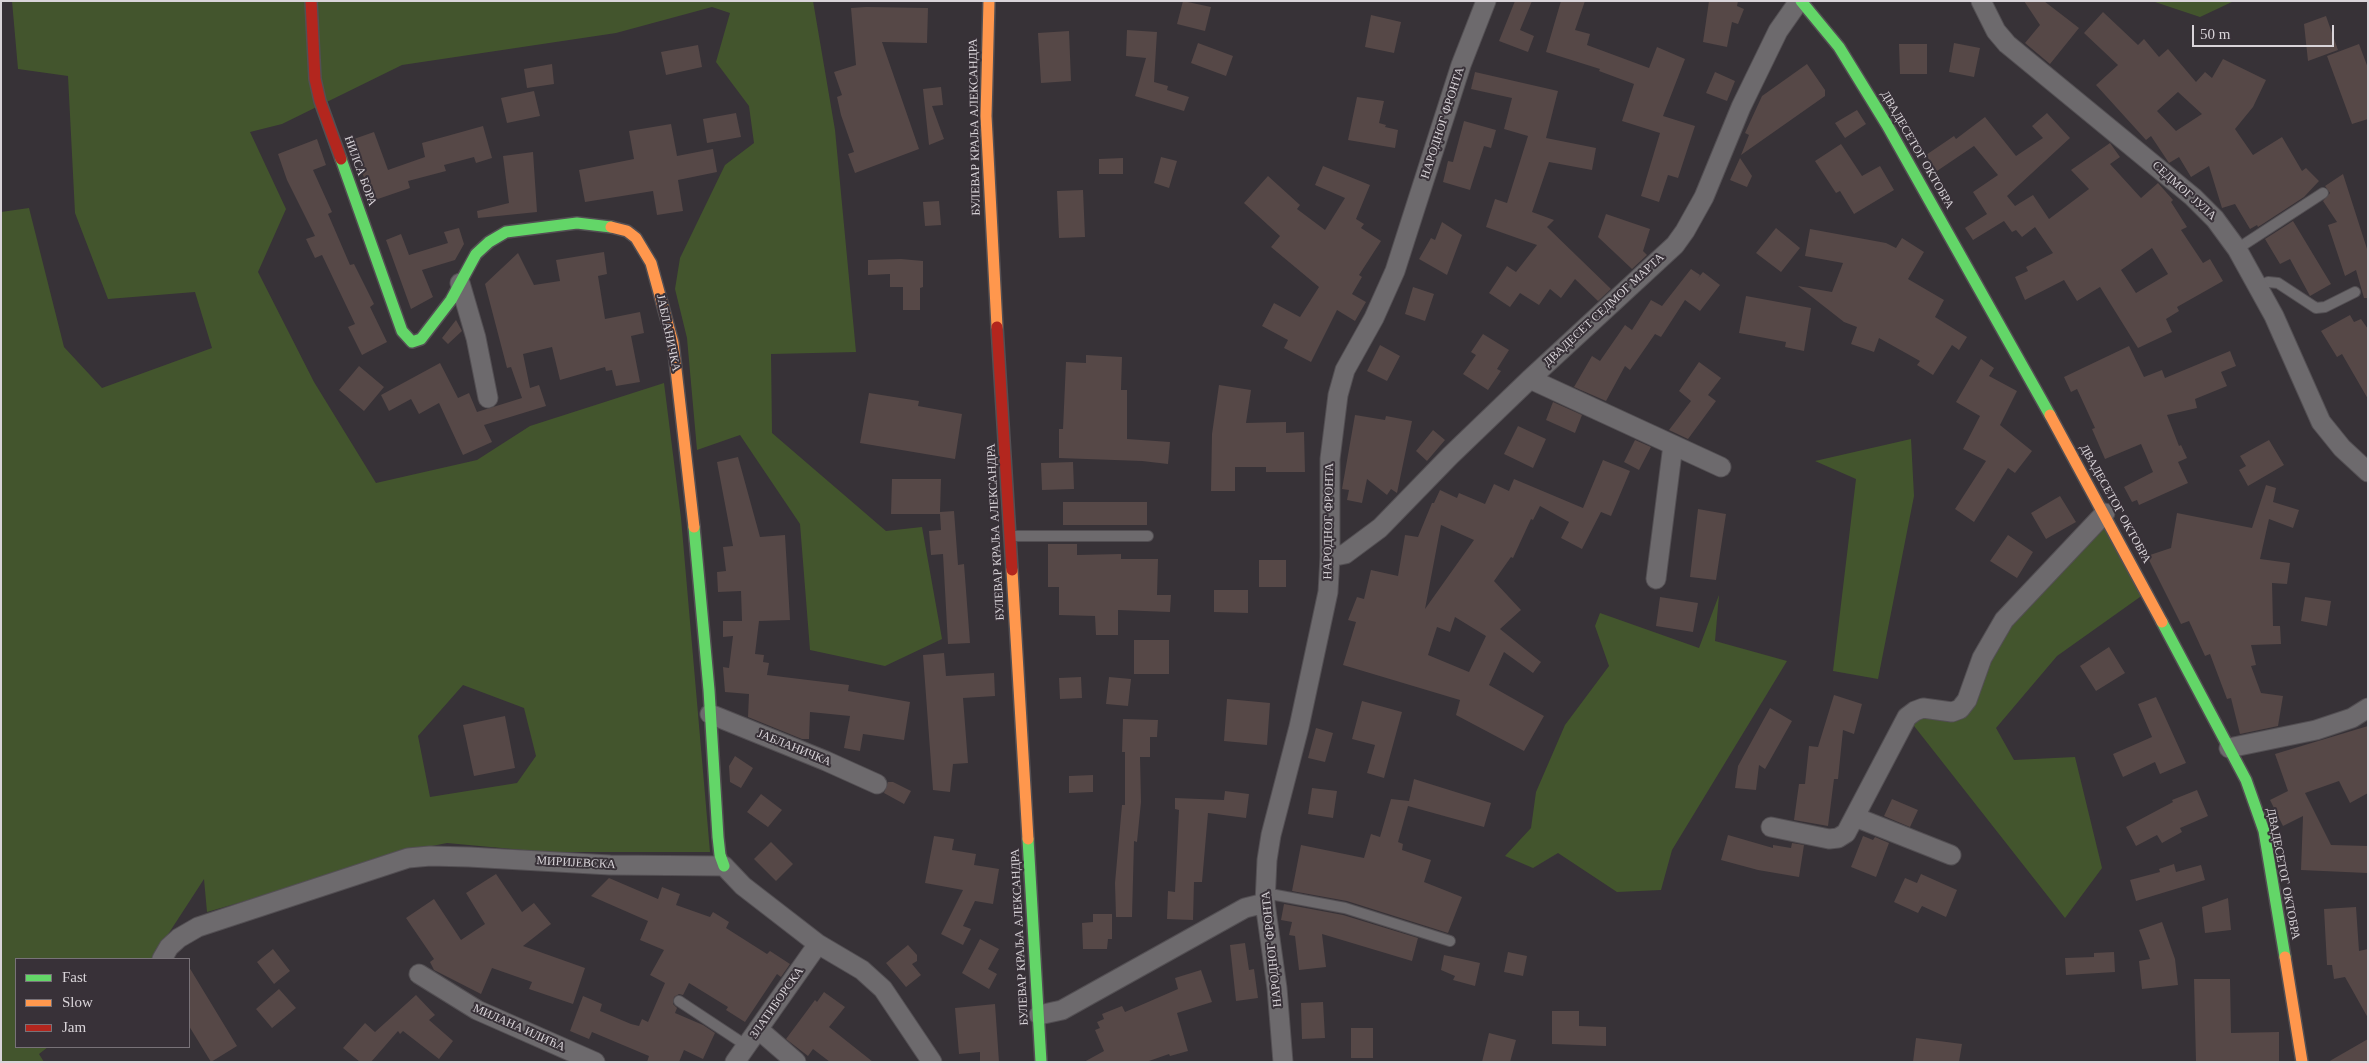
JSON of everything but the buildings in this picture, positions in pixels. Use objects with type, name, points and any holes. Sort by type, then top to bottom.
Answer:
[{"type":"street","name":"НИЛСА БОРА","points":[[311,1],[315,79],[320,101],[402,331],[412,342]]},
{"type":"street","name":"БУЛЕВАР КРАЉА АЛЕКСАНДРА","points":[[989,1],[986,75],[988,161],[1041,1062]]},
{"type":"street","name":"НАРОДНОГ ФРОНТА","points":[[1283,1062],[1277,988],[1265,898],[1271,835],[1323,621],[1330,557],[1330,459],[1338,395],[1346,370],[1374,318],[1398,264],[1462,65],[1486,1]]},
{"type":"street","name":"ДВАДЕСЕТ СЕДМОГ МАРТА","points":[[1330,557],[1345,554],[1380,528],[1450,456],[1659,260],[1685,231],[1704,197],[1741,107],[1778,31],[1800,1]]},
{"type":"street","name":"ДВАДЕСЕТОГ ОКТОБРА","points":[[1800,1],[1822,24],[1864,86],[2105,513],[2253,797],[2264,832],[2302,1062]]},
{"type":"street","name":"СЕДМОГ ЈУЛА","points":[[1981,1],[1996,31],[2007,44],[2193,197],[2215,219],[2238,249],[2258,287],[2286,342],[2320,422],[2342,448],[2368,472]]},
{"type":"street","name":"ЈАБЛАНИЧКА","points":[[412,342],[421,339],[451,300],[476,254],[489,242],[506,232],[540,226],[577,223],[627,231],[636,238],[647,255],[658,286],[673,343],[696,544],[720,855],[724,866]]},
{"type":"street","points":[[460,283],[476,338],[488,398]]},
{"type":"street","points":[[1530,379],[1721,468]]},
{"type":"street","points":[[1656,579],[1673,445]]},
{"type":"street","points":[[1771,827],[1829,839],[1838,838],[1846,833],[1907,717],[1923,708],[1952,712],[1960,709],[1967,700],[1982,658],[2004,620],[2105,513]]},
{"type":"street","points":[[2229,748],[2316,730],[2352,718],[2368,708]]},
{"type":"street","name":"ЈАБЛАНИЧКА","points":[[710,714],[877,784]]},
{"type":"street","points":[[1855,817],[1951,855]]},
{"type":"street","name":"МИРИЈЕВСКА","points":[[163,958],[169,947],[179,938],[198,927],[408,858],[430,856],[610,865],[724,866]]},
{"type":"street","points":[[724,866],[742,886],[818,944],[862,970],[883,988],[932,1062]]},
{"type":"street","points":[[1038,1015],[1062,1010],[1265,898]]},
{"type":"street","name":"ЗЛАТИБОРСКА","points":[[735,1062],[818,944]]},
{"type":"street","name":"МИЛАНА ИЛИЋА","points":[[419,974],[477,1010],[595,1062]]},
{"type":"street","points":[[758,1029],[796,1062]]},
{"type":"lane","points":[[2238,249],[2323,193]]},
{"type":"lane","points":[[2258,287],[2268,282],[2278,284],[2316,308],[2325,307],[2355,292]]},
{"type":"lane","points":[[1010,536],[1148,536]]},
{"type":"lane","points":[[1265,898],[1345,908],[1450,941]]},
{"type":"lane","points":[[679,1000],[746,1046]]},
{"type":"green space","points":[[12,1],[813,1],[835,130],[856,352],[771,354],[772,433],[886,531],[922,527],[942,639],[885,666],[810,650],[800,524],[740,435],[697,450],[687,338],[675,289],[680,258],[725,165],[754,143],[749,106],[716,62],[730,13],[712,7],[616,33],[402,65],[282,124],[250,132],[286,209],[258,272],[314,382],[376,483],[477,460],[530,426],[664,383],[681,518],[710,852],[545,852],[447,843],[397,853],[342,873],[207,912],[204,879],[153,958],[15,958],[15,1048],[47,1048],[39,1054],[44,1062],[1,1062],[1,212],[29,208],[64,347],[102,388],[212,348],[195,292],[108,299],[75,213],[68,76],[18,69]],"holes":[[[463,685],[524,708],[536,756],[517,783],[430,797],[418,736]]]},
{"type":"green space","points":[[2152,1],[2234,1],[2200,17]]},
{"type":"green space","points":[[1911,439],[1914,496],[1878,679],[1833,671],[1856,479],[1815,461]]},
{"type":"green space","points":[[2105,513],[2147,592],[2057,656],[1996,728],[2014,760],[2075,757],[2102,868],[2065,918],[1907,717],[1952,712],[1982,658]]},
{"type":"green space","points":[[1719,595],[1715,641],[1787,661],[1672,850],[1661,890],[1617,892],[1558,853],[1533,868],[1505,856],[1531,828],[1536,792],[1565,725],[1609,666],[1595,626],[1600,613],[1699,648]]},
{"type":"traffic: fast","points":[[1801,1],[1839,47],[1887,125],[2050,415]]},
{"type":"traffic: fast","points":[[341,159],[402,331],[412,342],[421,339],[451,300],[476,254],[489,242],[506,232],[577,223],[611,227]]},
{"type":"traffic: fast","points":[[694,527],[709,690],[718,837],[720,855],[724,866]]},
{"type":"traffic: fast","points":[[2162,622],[2246,780],[2264,831],[2285,957]]},
{"type":"traffic: fast","points":[[1028,839],[1041,1062]]},
{"type":"traffic: slow","points":[[989,1],[986,116],[997,327]]},
{"type":"traffic: slow","points":[[611,227],[627,231],[636,238],[651,263],[673,343],[694,527]]},
{"type":"traffic: slow","points":[[2050,415],[2162,622]]},
{"type":"traffic: slow","points":[[1012,570],[1028,839]]},
{"type":"traffic: slow","points":[[2285,957],[2302,1062]]},
{"type":"traffic: jam","points":[[311,1],[315,79],[320,101],[341,159]]},
{"type":"traffic: jam","points":[[997,327],[1012,570]]}]
